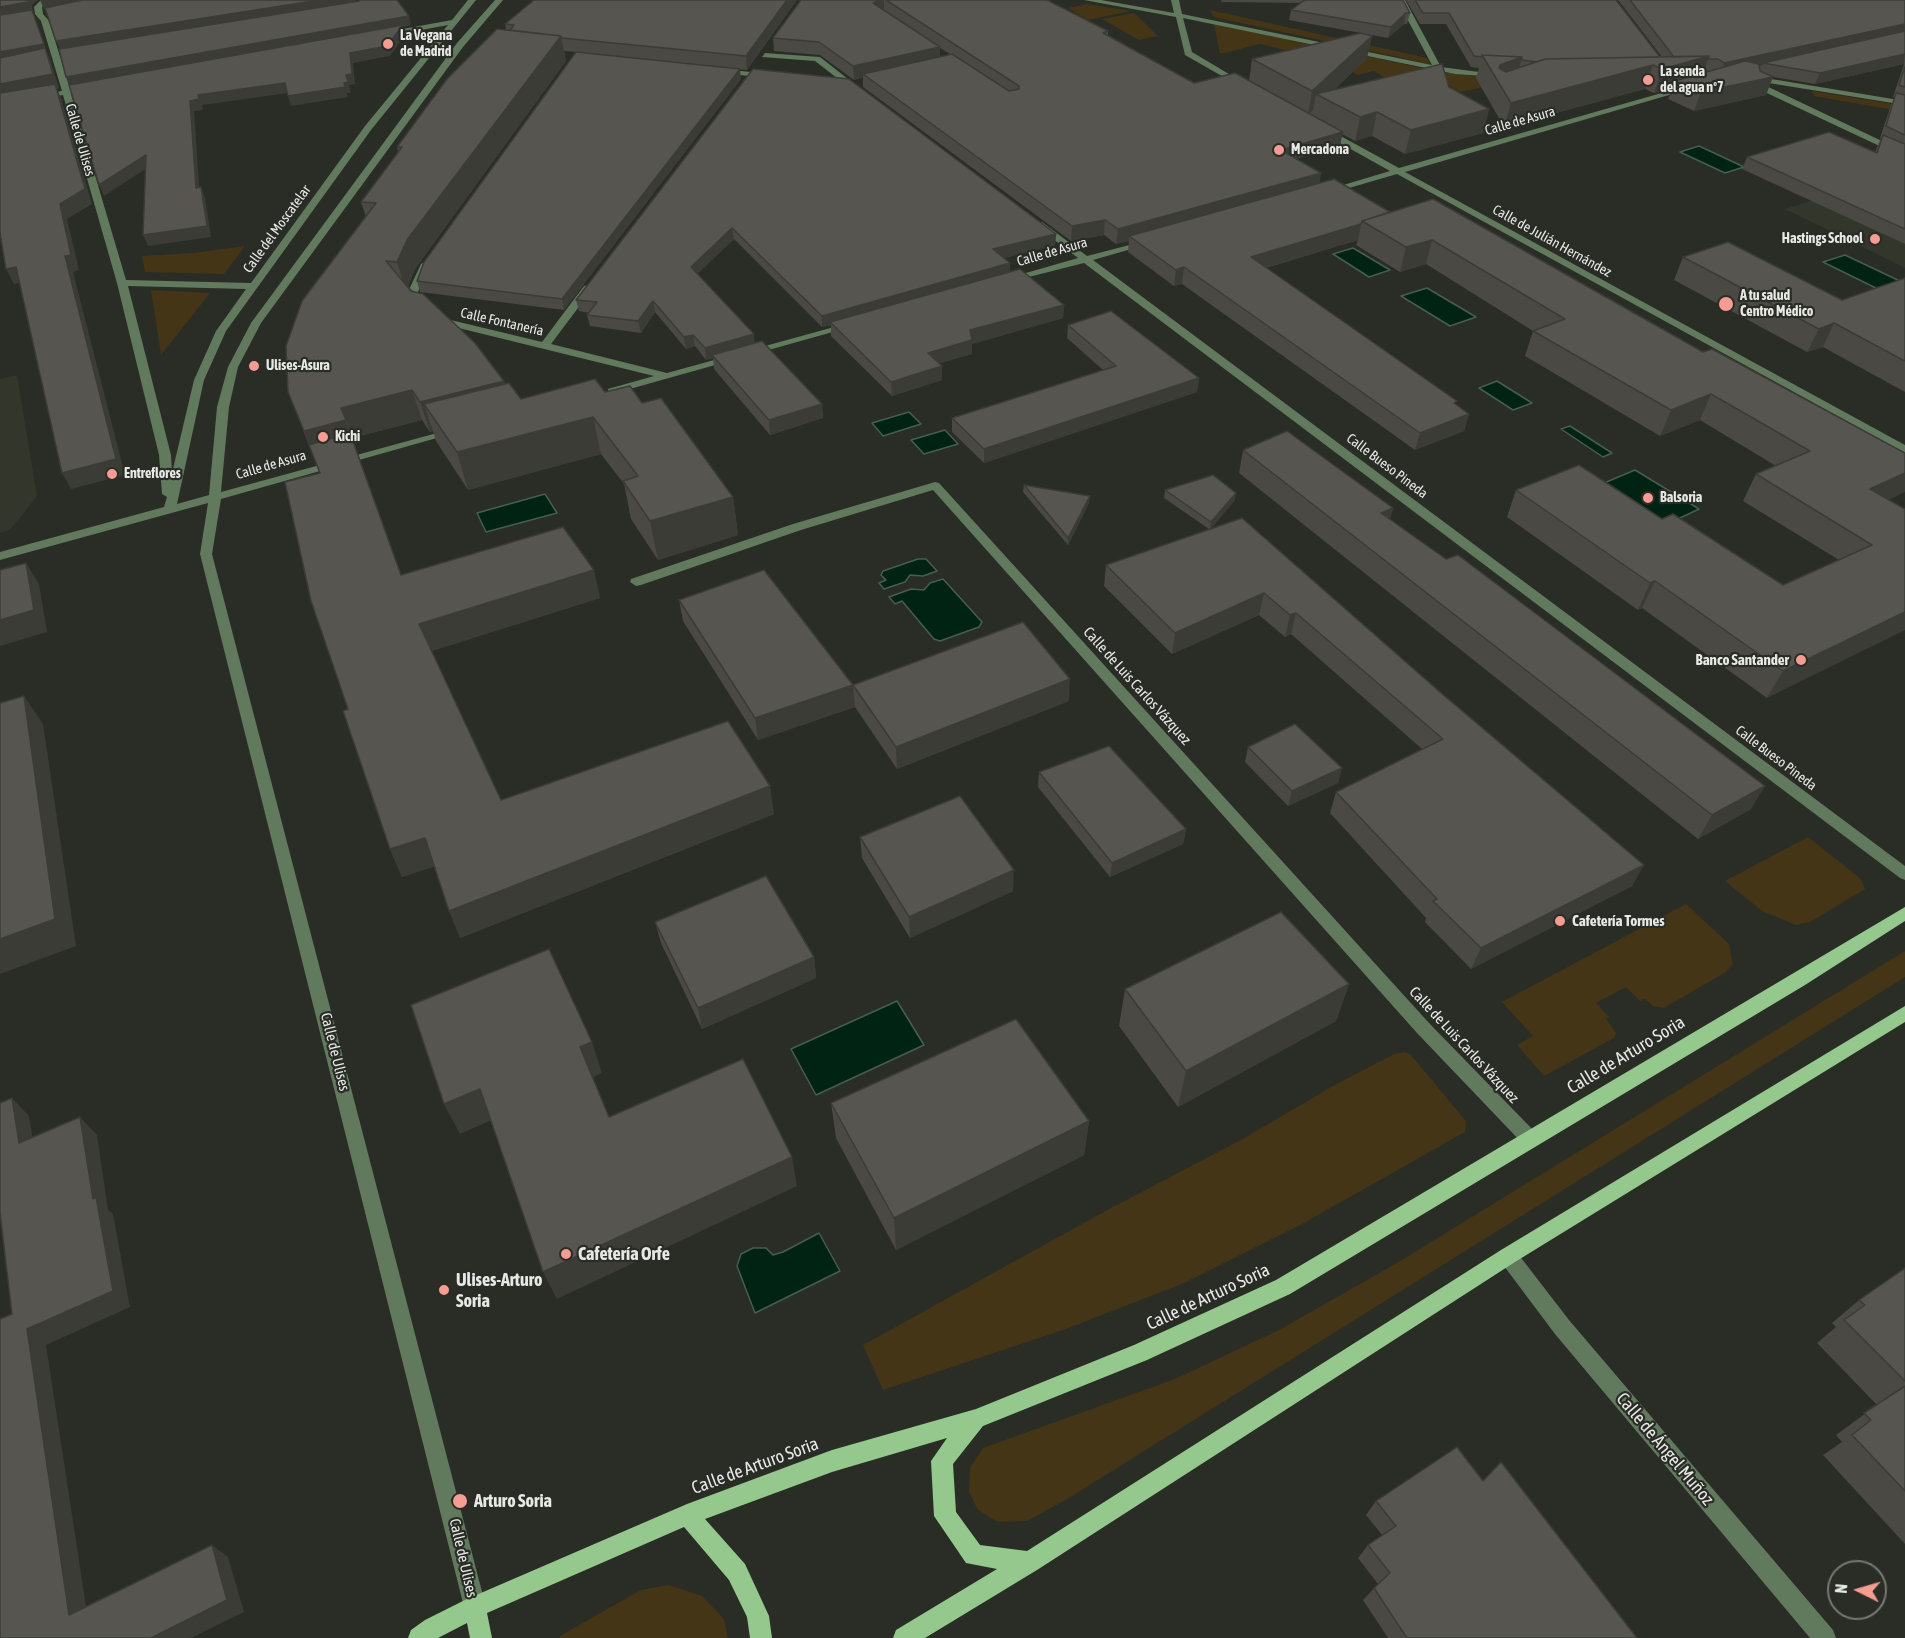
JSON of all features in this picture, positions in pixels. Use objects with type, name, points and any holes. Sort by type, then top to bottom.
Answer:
[{"type":"main road","name":"Calle de Arturo Soria","points":[[418,1638],[475,1607],[687,1515],[832,1461],[976,1419],[1140,1353],[1283,1287],[1799,980],[1905,913]]},
{"type":"main road","points":[[904,1638],[1029,1562],[1508,1256],[1905,1013]]},
{"type":"main road","points":[[976,1419],[942,1461],[945,1516],[974,1555],[1029,1562]]},
{"type":"main road","points":[[687,1515],[737,1572],[758,1616],[761,1638]]},
{"type":"main road","points":[[475,1607],[482,1638]]},
{"type":"street","points":[[44,13],[38,7],[45,0]]},
{"type":"street","name":"Calle del Moscatelar","points":[[170,509],[199,380],[221,331],[368,128],[472,0]]},
{"type":"street","points":[[215,497],[223,407],[233,367],[256,323],[499,0]]},
{"type":"street","points":[[1088,0],[1438,68],[1510,75]]},
{"type":"street","points":[[1175,0],[1188,53],[1250,89]]},
{"type":"street","points":[[1401,0],[1438,68]]},
{"type":"street","points":[[30,16],[44,13]]},
{"type":"street","name":"Calle de Ulises","points":[[44,13],[123,283],[165,455],[170,509]]},
{"type":"street","points":[[372,37],[452,22]]},
{"type":"street","points":[[744,83],[771,46]]},
{"type":"street","points":[[45,59],[66,54]]},
{"type":"street","points":[[765,55],[817,59],[855,83],[869,98]]},
{"type":"street","points":[[716,70],[784,77]]},
{"type":"street","points":[[1745,76],[1758,70]]},
{"type":"street","points":[[1745,76],[1905,103]]},
{"type":"street","points":[[1745,76],[1905,155]]},
{"type":"street","points":[[828,82],[855,83]]},
{"type":"street","points":[[0,104],[100,86]]},
{"type":"street","name":"Calle de Asura","points":[[1312,195],[1696,86]]},
{"type":"street","name":"Calle de Julián Hernández","points":[[1312,124],[1905,450]]},
{"type":"street","name":"Calle Bueso Pineda","points":[[1029,217],[1905,874]]},
{"type":"street","name":"Calle de Asura","points":[[994,285],[1154,240]]},
{"type":"street","name":"Calle Fontanería","points":[[434,253],[420,272],[411,296],[426,317],[670,376]]},
{"type":"street","points":[[545,345],[595,280]]},
{"type":"street","points":[[123,283],[252,286]]},
{"type":"street","points":[[601,394],[859,323]]},
{"type":"street","name":"Calle de Asura","points":[[0,556],[334,462],[463,429]]},
{"type":"street","name":"Calle de Luis Carlos Vázquez","points":[[636,582],[797,527],[935,486],[1416,1019],[1530,1139]]},
{"type":"street","name":"Calle de Ulises","points":[[215,497],[206,554],[404,1321],[475,1607]]},
{"type":"street","name":"Calle de Ángel Muñoz","points":[[1508,1256],[1562,1327],[1825,1638]]},
{"type":"shaded area","points":[[1087,4],[1131,11],[1088,20],[1068,8]]},
{"type":"shaded area","points":[[1210,10],[1427,58],[1430,64],[1214,17]]},
{"type":"shaded area","points":[[1134,13],[1158,36],[1139,40],[1102,19]]},
{"type":"shaded area","points":[[1214,24],[1441,72],[1483,77],[1488,86],[1461,92],[1448,85],[1386,78],[1374,71],[1358,75],[1333,62],[1260,44],[1220,54]]},
{"type":"shaded area","points":[[1812,91],[1905,106],[1905,112],[1814,96]]},
{"type":"shaded area","points":[[1699,146],[1744,167],[1725,173],[1680,152]]},
{"type":"shaded area","name":"Hastings School","points":[[1899,173],[1905,175],[1905,268],[1785,209]]},
{"type":"shaded area","points":[[245,246],[224,274],[145,272],[142,256],[193,253]]},
{"type":"shaded area","points":[[1353,248],[1390,270],[1369,277],[1333,254]]},
{"type":"shaded area","points":[[1845,255],[1904,283],[1882,291],[1823,262]]},
{"type":"shaded area","points":[[1427,288],[1476,317],[1450,326],[1401,296]]},
{"type":"shaded area","points":[[151,290],[210,293],[161,355]]},
{"type":"shaded area","points":[[17,375],[37,496],[10,530],[0,533],[0,379]]},
{"type":"shaded area","points":[[1497,381],[1532,403],[1513,410],[1479,388]]},
{"type":"shaded area","points":[[909,412],[921,424],[883,436],[872,423]]},
{"type":"shaded area","points":[[1570,426],[1612,453],[1603,457],[1561,429]]},
{"type":"shaded area","points":[[945,430],[958,444],[924,454],[911,440]]},
{"type":"shaded area","name":"Balsoria","points":[[1635,470],[1699,509],[1661,527],[1597,486]]},
{"type":"shaded area","points":[[545,494],[557,513],[486,532],[477,513]]},
{"type":"shaded area","points":[[918,559],[926,559],[937,571],[923,576],[910,575],[905,582],[884,589],[879,583],[886,580],[881,575],[883,571]]},
{"type":"shaded area","points":[[943,579],[982,622],[979,627],[940,641],[934,639],[902,601],[895,604],[889,597],[911,589],[924,590],[930,583]]},
{"type":"shaded area","points":[[1808,837],[1861,879],[1865,889],[1810,922],[1796,925],[1762,911],[1725,881]]},
{"type":"shaded area","points":[[1686,904],[1729,944],[1733,964],[1726,972],[1664,1008],[1653,1006],[1645,999],[1640,1001],[1626,987],[1596,1003],[1609,1017],[1606,1019],[1616,1033],[1614,1038],[1544,1076],[1517,1045],[1533,1036],[1502,1002]]},
{"type":"shaded area","points":[[1905,951],[1905,977],[1064,1501],[1027,1521],[998,1522],[978,1510],[969,1492],[970,1468],[983,1448],[1175,1379],[1279,1330],[1397,1263]]},
{"type":"shaded area","points":[[897,1001],[924,1045],[816,1095],[791,1049]]},
{"type":"shaded area","points":[[1406,1052],[1411,1055],[1466,1121],[1465,1132],[1302,1224],[1184,1283],[1066,1329],[883,1390],[863,1345],[1111,1208],[1241,1140],[1333,1086],[1394,1054]]},
{"type":"shaded area","points":[[819,1233],[840,1271],[755,1313],[737,1266],[741,1254],[753,1248],[766,1248],[773,1255]]},
{"type":"shaded area","points":[[668,1585],[702,1596],[724,1619],[728,1638],[560,1638],[641,1590]]},
{"type":"building","points":[[0,0],[28,0],[28,2],[0,7]]},
{"type":"building","points":[[82,0],[320,0],[56,41],[45,8]]},
{"type":"building","points":[[397,0],[409,16],[66,77],[59,49],[359,1]]},
{"type":"building","points":[[534,0],[787,0],[746,56],[562,38],[561,36],[510,30],[514,25],[505,24]]},
{"type":"building","points":[[801,0],[880,0],[873,3],[940,47],[853,66],[819,42],[773,38]]},
{"type":"building","points":[[886,0],[1047,0],[1108,31],[1103,33],[1194,83],[1235,73],[1343,132],[1281,150],[1321,173],[1118,229],[1105,220],[1072,226],[863,74],[952,54],[1009,91],[1019,89],[1019,86]]},
{"type":"building","points":[[1305,0],[1403,0],[1410,13],[1406,13],[1391,27],[1291,10]]},
{"type":"building","points":[[1415,0],[1616,0],[1660,57],[1545,59],[1537,62],[1522,60],[1522,57],[1474,56],[1449,13],[1423,13]]},
{"type":"building","points":[[1630,0],[1905,0],[1905,24],[1724,63],[1718,59],[1708,59],[1709,56],[1674,57]]},
{"type":"building","points":[[32,10],[44,44],[0,52],[0,15]]},
{"type":"building","points":[[403,25],[387,46],[350,53],[352,74],[346,75],[348,82],[344,83],[345,87],[288,96],[285,83],[198,95],[199,99],[190,101],[196,188],[201,187],[207,226],[143,235],[146,155],[99,185],[69,85]]},
{"type":"building","points":[[497,29],[561,36],[407,240],[397,262],[386,261],[411,291],[423,294],[475,343],[504,381],[420,402],[412,390],[341,408],[346,420],[304,431],[288,392],[286,346],[302,301],[376,203],[361,202],[402,147],[397,147],[447,79]]},
{"type":"building","points":[[1905,31],[1905,54],[1820,73],[1763,63]]},
{"type":"building","points":[[1361,33],[1372,36],[1312,91],[1252,59]]},
{"type":"building","points":[[45,48],[53,74],[0,84],[0,58]]},
{"type":"building","points":[[576,52],[740,69],[562,299],[417,281],[424,262]]},
{"type":"building","points":[[1482,55],[1522,57],[1500,65],[1499,68],[1506,72],[1545,59],[1709,56],[1662,69],[1653,65],[1511,103]]},
{"type":"building","points":[[1745,61],[1759,64],[1760,71],[1773,77],[1701,92],[1675,81]]},
{"type":"building","points":[[1442,64],[1449,87],[1489,109],[1411,130],[1377,112],[1360,117],[1316,94]]},
{"type":"building","points":[[1905,67],[1905,87],[1899,85]]},
{"type":"building","points":[[753,69],[849,79],[1056,234],[993,249],[1010,263],[822,316],[732,228],[691,267],[754,334],[705,348],[693,335],[684,337],[653,301],[638,321],[587,315],[597,302],[576,300]]},
{"type":"building","points":[[55,84],[85,189],[60,204],[71,255],[65,256],[116,459],[62,473],[16,267],[6,269],[0,233],[0,93]]},
{"type":"building","points":[[1896,93],[1905,95],[1905,135],[1886,126]]},
{"type":"building","points":[[1829,132],[1877,153],[1883,135],[1905,144],[1905,229],[1747,157]]},
{"type":"building","points":[[1334,179],[1390,212],[1362,221],[1361,224],[1251,257],[1457,401],[1454,403],[1469,414],[1420,433],[1184,267],[1176,270],[1129,236]]},
{"type":"building","points":[[1433,199],[1703,352],[1712,349],[1905,453],[1905,473],[1870,489],[1905,509],[1905,612],[1783,671],[1655,581],[1650,583],[1516,490],[1579,465],[1662,519],[1673,514],[1783,585],[1872,545],[1756,474],[1810,451],[1711,394],[1671,410],[1533,331],[1565,319],[1432,240],[1406,247],[1362,221]]},
{"type":"building","points":[[1728,242],[1842,300],[1905,278],[1905,361],[1834,323],[1819,329],[1683,257]]},
{"type":"building","points":[[1020,269],[1064,305],[970,330],[972,340],[928,353],[942,366],[891,382],[830,322]]},
{"type":"building","points":[[1111,311],[1199,378],[984,449],[952,418],[1116,366],[1068,325]]},
{"type":"building","points":[[762,341],[822,404],[769,420],[712,355]]},
{"type":"building","points":[[595,379],[605,392],[630,386],[642,403],[661,398],[733,497],[650,521],[623,481],[638,476],[593,417],[457,452],[424,404],[509,383],[521,399]]},
{"type":"building","points":[[1287,431],[1393,508],[1381,513],[1446,559],[1458,555],[1765,786],[1712,815],[1243,450]]},
{"type":"building","points":[[350,433],[401,575],[563,527],[594,570],[419,624],[501,800],[728,721],[770,786],[449,911],[425,838],[390,849],[343,711],[348,709],[311,601],[285,482],[320,473],[309,445]]},
{"type":"building","points":[[1213,475],[1236,493],[1211,522],[1165,490]]},
{"type":"building","points":[[1024,485],[1090,496],[1068,538]]},
{"type":"building","points":[[1242,518],[1440,692],[1644,865],[1481,948],[1433,901],[1437,899],[1336,792],[1443,739],[1296,613],[1290,615],[1264,593],[1175,633],[1106,565]]},
{"type":"building","points":[[26,563],[34,610],[0,620],[0,570]]},
{"type":"building","points":[[764,570],[853,685],[755,718],[679,600]]},
{"type":"building","points":[[1023,622],[1070,679],[896,747],[853,685]]},
{"type":"building","points":[[24,696],[55,919],[0,939],[0,703]]},
{"type":"building","points":[[1295,724],[1342,768],[1292,791],[1248,747]]},
{"type":"building","points":[[1109,746],[1186,829],[1112,863],[1039,772]]},
{"type":"building","points":[[960,796],[1014,870],[909,917],[860,837]]},
{"type":"building","points":[[766,876],[814,957],[698,1008],[655,922]]},
{"type":"building","points":[[1281,912],[1349,984],[1186,1071],[1125,989]]},
{"type":"building","points":[[549,949],[592,1042],[580,1047],[609,1117],[743,1059],[792,1157],[543,1272],[480,1089],[444,1104],[411,1005]]},
{"type":"building","points":[[1016,1019],[1089,1121],[894,1218],[831,1103]]},
{"type":"building","points":[[12,1098],[19,1143],[80,1117],[93,1199],[96,1197],[113,1291],[27,1329],[69,1615],[212,1545],[227,1600],[151,1638],[0,1638],[0,1319],[12,1314],[0,1213],[0,1103]]},
{"type":"building","points":[[1905,1268],[1905,1381],[1844,1320],[1865,1305],[1859,1300]]},
{"type":"building","points":[[1905,1386],[1905,1491],[1852,1435],[1871,1420],[1864,1413]]},
{"type":"building","points":[[1457,1447],[1483,1481],[1501,1462],[1637,1638],[1407,1638],[1374,1588],[1390,1573],[1368,1545],[1396,1526],[1376,1501]]},
{"type":"place","name":"La Vegana de Madrid","points":[[388,44]]},
{"type":"place","name":"La senda del agua nº7","points":[[1648,80]]},
{"type":"place","name":"Mercadona","points":[[1279,150]]},
{"type":"place","name":"Hastings School","points":[[1875,239]]},
{"type":"place","name":"A tu salud Centro Médico","points":[[1726,304]]},
{"type":"place","name":"Ulises-Asura","points":[[254,366]]},
{"type":"place","name":"Kichi","points":[[323,437]]},
{"type":"place","name":"Entreflores","points":[[112,474]]},
{"type":"place","name":"Balsoria","points":[[1648,498]]},
{"type":"place","name":"Banco Santander","points":[[1801,660]]},
{"type":"place","name":"Cafetería Tormes","points":[[1560,921]]},
{"type":"place","name":"Cafetería Orfe","points":[[566,1254]]},
{"type":"place","name":"Ulises-Arturo Soria","points":[[444,1290]]},
{"type":"place","name":"Arturo Soria","points":[[460,1501]]}]
